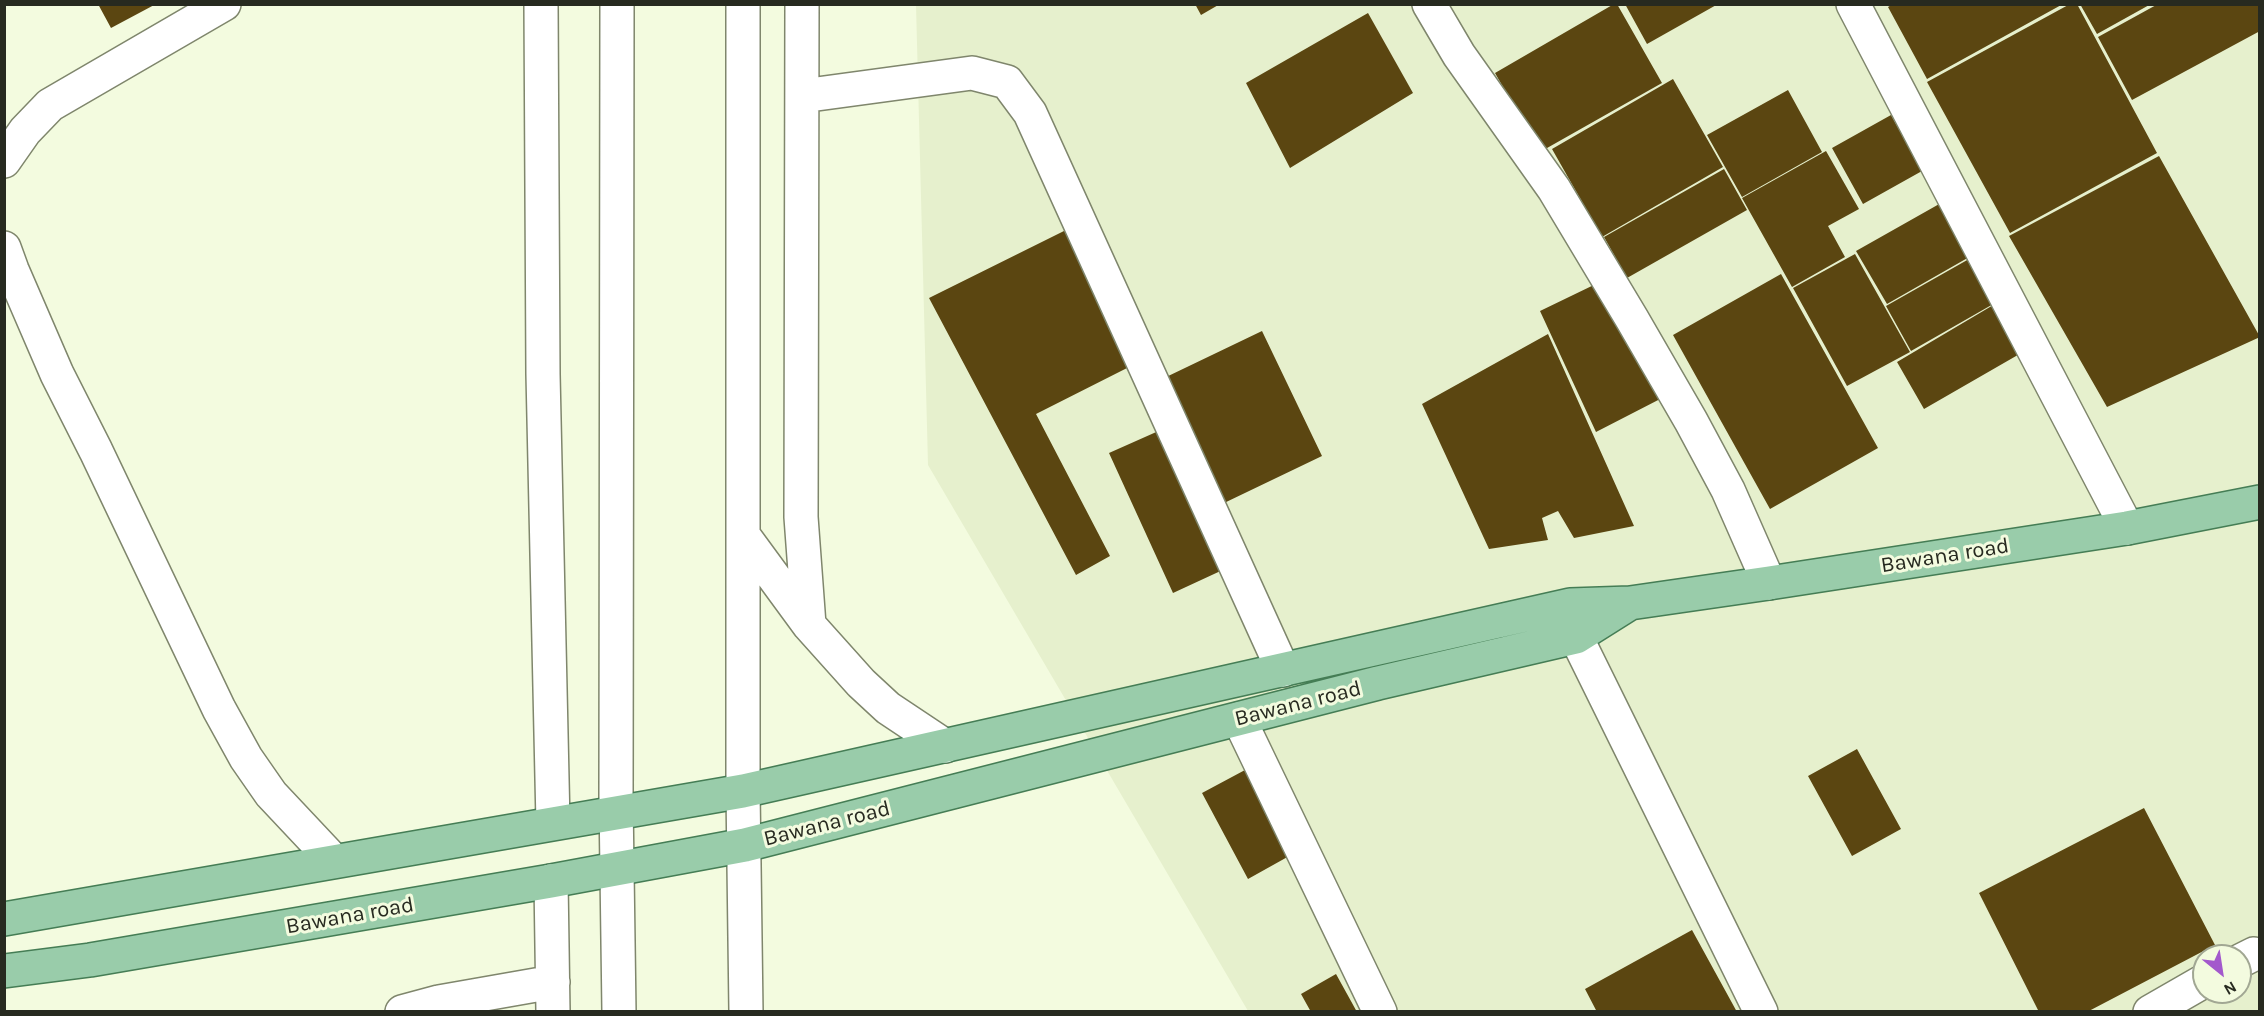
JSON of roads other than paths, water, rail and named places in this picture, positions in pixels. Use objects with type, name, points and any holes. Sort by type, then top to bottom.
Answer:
[{"type":"main road","name":"Bawana road","points":[[4,919],[743,791],[1570,605],[1630,603],[1769,583],[2127,528],[2259,502]]},
{"type":"main road","name":"Bawana road","points":[[4,972],[102,958],[616,870],[745,845],[1239,718],[1576,637],[1630,603]]},
{"type":"street","points":[[4,161],[25,130],[50,105],[224,4]]},
{"type":"street","points":[[541,4],[543,374],[553,824]]},
{"type":"street","points":[[616,4],[618,1011]]},
{"type":"street","points":[[743,4],[743,791],[747,1011]]},
{"type":"street","points":[[802,4],[801,517],[808,625]]},
{"type":"street","points":[[1429,4],[1459,55],[1554,189],[1632,319],[1728,490],[1769,583]]},
{"type":"street","points":[[1853,4],[2127,528]]},
{"type":"street","points":[[802,96],[972,73],[1007,82],[1030,113],[1283,670]]},
{"type":"street","points":[[4,248],[57,374],[219,709],[246,758],[271,794],[334,861]]},
{"type":"street","points":[[743,535],[808,625],[888,708],[945,746]]},
{"type":"street","points":[[1576,637],[1761,1011]]},
{"type":"street","points":[[1239,718],[1380,1011]]},
{"type":"street","points":[[402,1011],[439,1002],[553,997],[551,881]]},
{"type":"street","points":[[2150,1011],[2192,988]]}]
